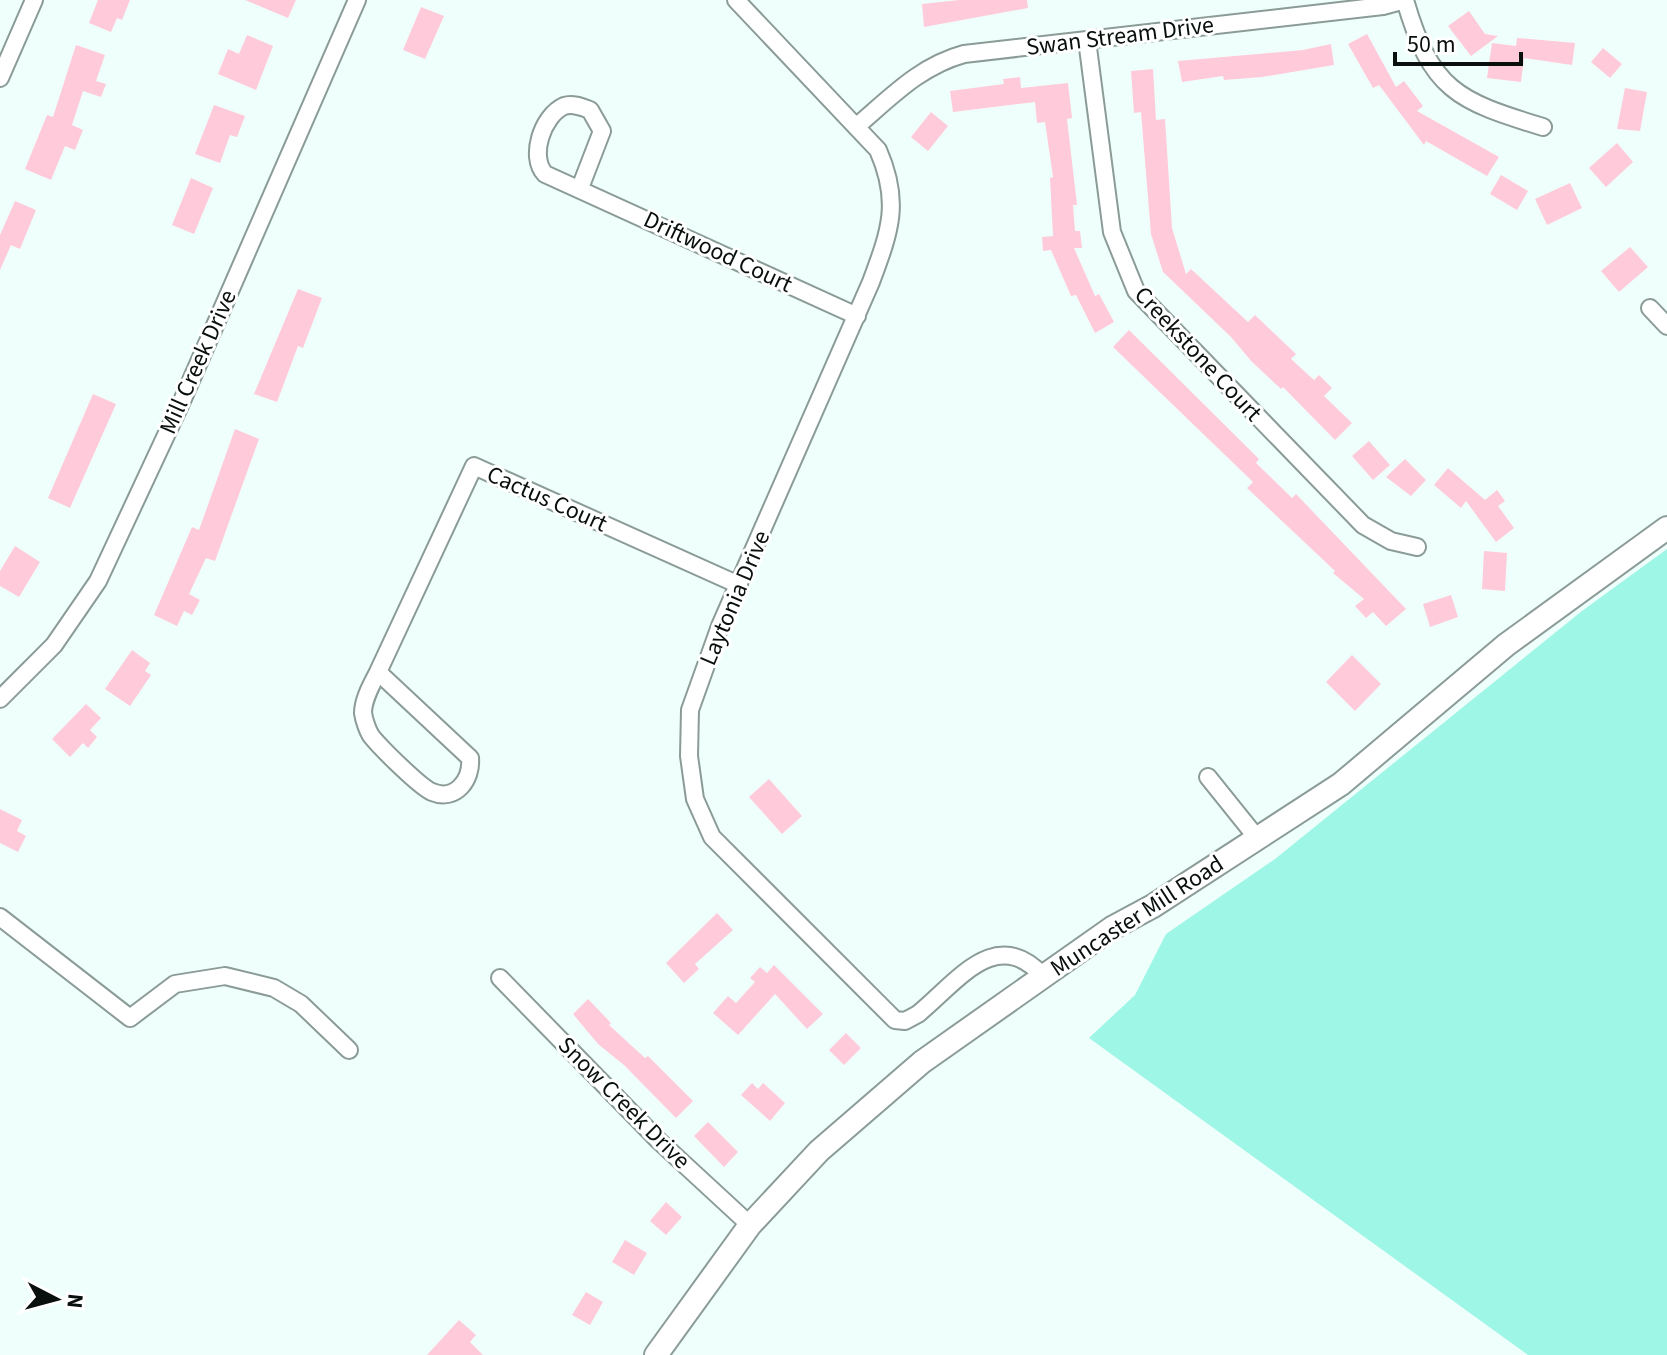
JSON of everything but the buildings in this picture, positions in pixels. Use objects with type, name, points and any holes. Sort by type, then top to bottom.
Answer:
[{"type":"main road","name":"Muncaster Mill Road","points":[[656,1355],[750,1225],[819,1151],[922,1062],[1112,928],[1341,784],[1506,645],[1667,528]]},
{"type":"street","points":[[0,78],[34,0]]},
{"type":"street","name":"Mill Creek Drive","points":[[0,699],[54,645],[98,581],[182,401],[357,0]]},
{"type":"street","name":"Laytonia Drive","points":[[736,0],[878,150],[889,176],[892,203],[889,235],[857,316],[739,585],[690,710],[689,756],[695,799],[712,837],[895,1020],[905,1021],[918,1014],[994,955],[1011,953],[1028,959],[1043,976]]},
{"type":"street","points":[[1405,0],[1418,47],[1445,84],[1481,108],[1543,127]]},
{"type":"street","name":"Swan Stream Drive","points":[[857,126],[911,79],[942,60],[964,54],[1383,6],[1405,0]]},
{"type":"street","name":"Creekstone Court","points":[[1087,40],[1112,232],[1136,291],[1363,525],[1391,541],[1417,547]]},
{"type":"street","name":"Driftwood Court","points":[[580,188],[602,131],[590,110],[574,105],[556,113],[535,154],[538,166],[545,174],[857,316]]},
{"type":"street","points":[[1650,308],[1667,326]]},
{"type":"street","name":"Cactus Court","points":[[378,672],[470,758],[471,774],[464,785],[449,794],[432,792],[370,735],[363,714],[366,698],[378,672],[474,466],[739,585]]},
{"type":"street","points":[[1208,777],[1257,838]]},
{"type":"street","points":[[0,917],[130,1018],[175,984],[225,976],[274,988],[301,1004],[349,1050]]},
{"type":"street","name":"Snow Creek Drive","points":[[500,978],[659,1141],[750,1225]]},
{"type":"green space","points":[[1667,549],[1667,1355],[1528,1355],[1089,1038],[1135,995],[1166,934],[1275,859],[1582,611]]}]
